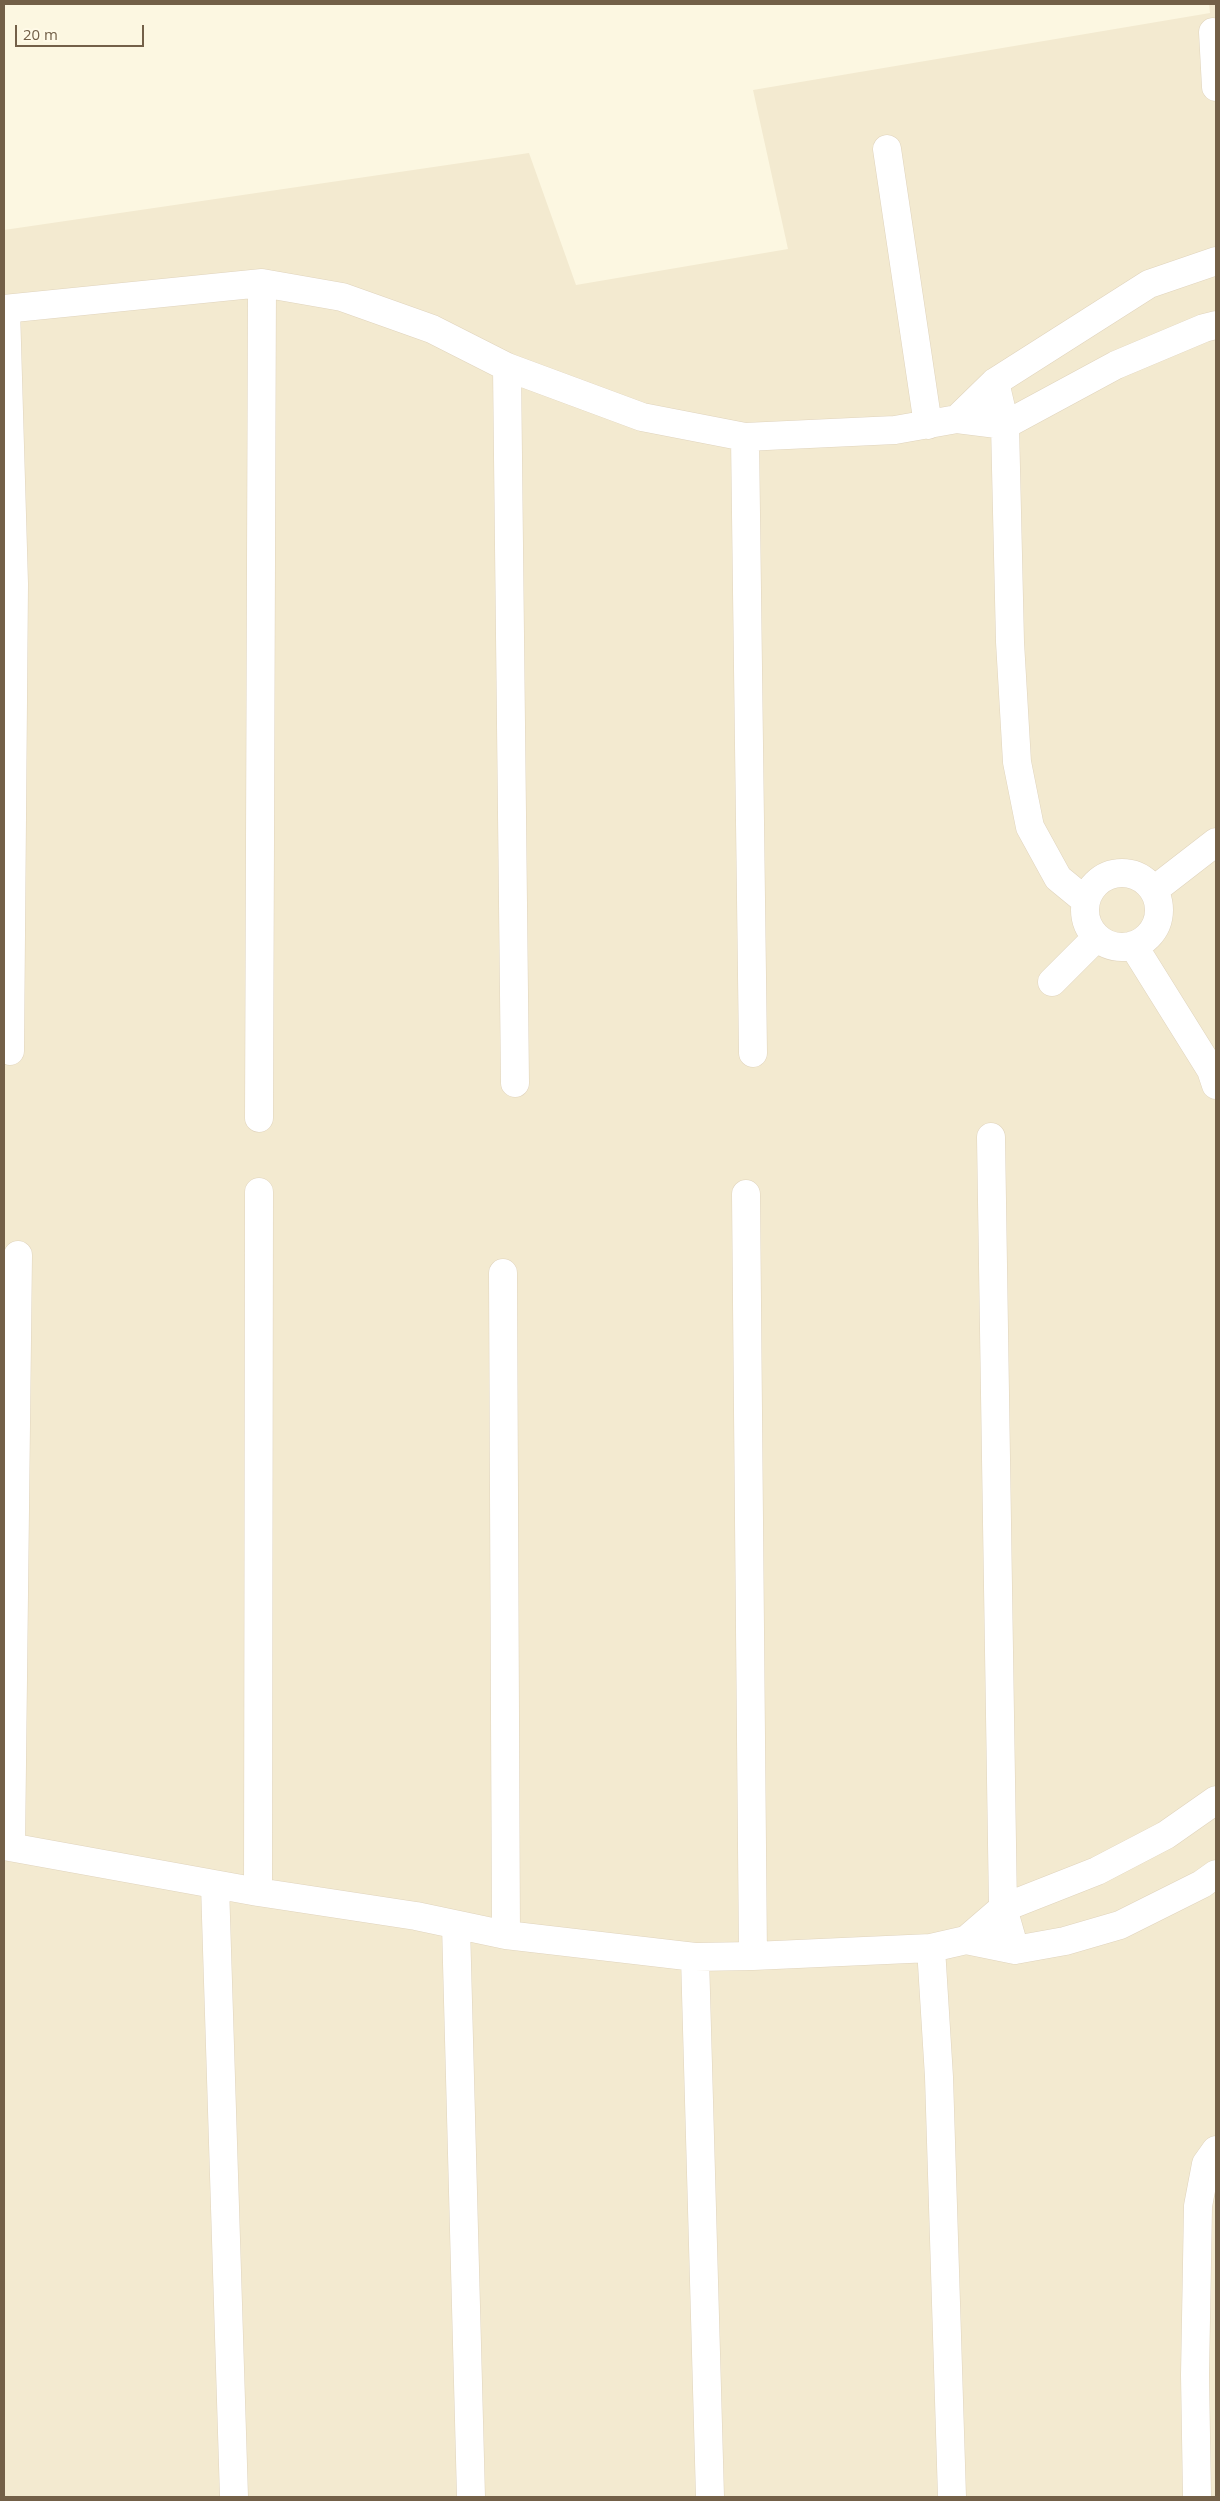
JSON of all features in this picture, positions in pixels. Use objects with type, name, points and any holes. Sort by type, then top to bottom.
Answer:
[{"type":"street","points":[[1213,32],[1216,87]]},
{"type":"street","points":[[887,149],[928,425]]},
{"type":"street","points":[[956,419],[994,382],[1149,284],[1216,261]]},
{"type":"street","points":[[259,1118],[262,283]]},
{"type":"street","points":[[10,1050],[14,584],[5,309],[262,283],[342,297],[432,329],[507,367],[642,417],[745,437],[895,430],[956,419],[1005,425],[1116,365],[1204,328],[1216,325]]},
{"type":"street","points":[[507,367],[515,1084]]},
{"type":"street","points":[[994,382],[1005,425],[1010,642],[1017,762],[1030,827],[1058,878],[1086,901]]},
{"type":"street","points":[[745,437],[753,1054]]},
{"type":"street","points":[[1154,890],[1216,842]]},
{"type":"street","points":[[1117,873],[1131,874],[1144,880],[1154,890],[1159,904],[1158,919],[1152,932],[1142,942],[1114,947],[1096,938],[1085,916],[1086,901],[1092,888],[1103,878],[1117,873]]},
{"type":"street","points":[[1052,982],[1096,938]]},
{"type":"street","points":[[1133,945],[1211,1070],[1216,1085]]},
{"type":"street","points":[[991,1137],[1003,1908],[1015,1950]]},
{"type":"street","points":[[258,1892],[259,1192]]},
{"type":"street","points":[[746,1194],[753,1956]]},
{"type":"street","points":[[18,1255],[7,1847],[215,1885],[416,1916],[506,1935],[695,1957],[931,1948],[966,1940],[1015,1950],[1065,1941],[1120,1926],[1202,1884],[1216,1874]]},
{"type":"street","points":[[503,1273],[506,1935]]},
{"type":"street","points":[[966,1940],[1003,1908],[1097,1871],[1166,1835],[1216,1800]]},
{"type":"street","points":[[215,1885],[234,2497]]},
{"type":"street","points":[[456,1925],[471,2497]]},
{"type":"street","points":[[931,1948],[939,2077],[952,2497]]},
{"type":"street","points":[[695,1957],[710,2497]]},
{"type":"street","points":[[1196,2497],[1205,2370],[1198,2206],[1206,2164],[1216,2150]]},
{"type":"shaded area","points":[[1209,4],[1216,4],[1216,2497],[4,2497],[4,230],[529,153],[576,285],[788,249],[753,90],[1210,13]]}]
